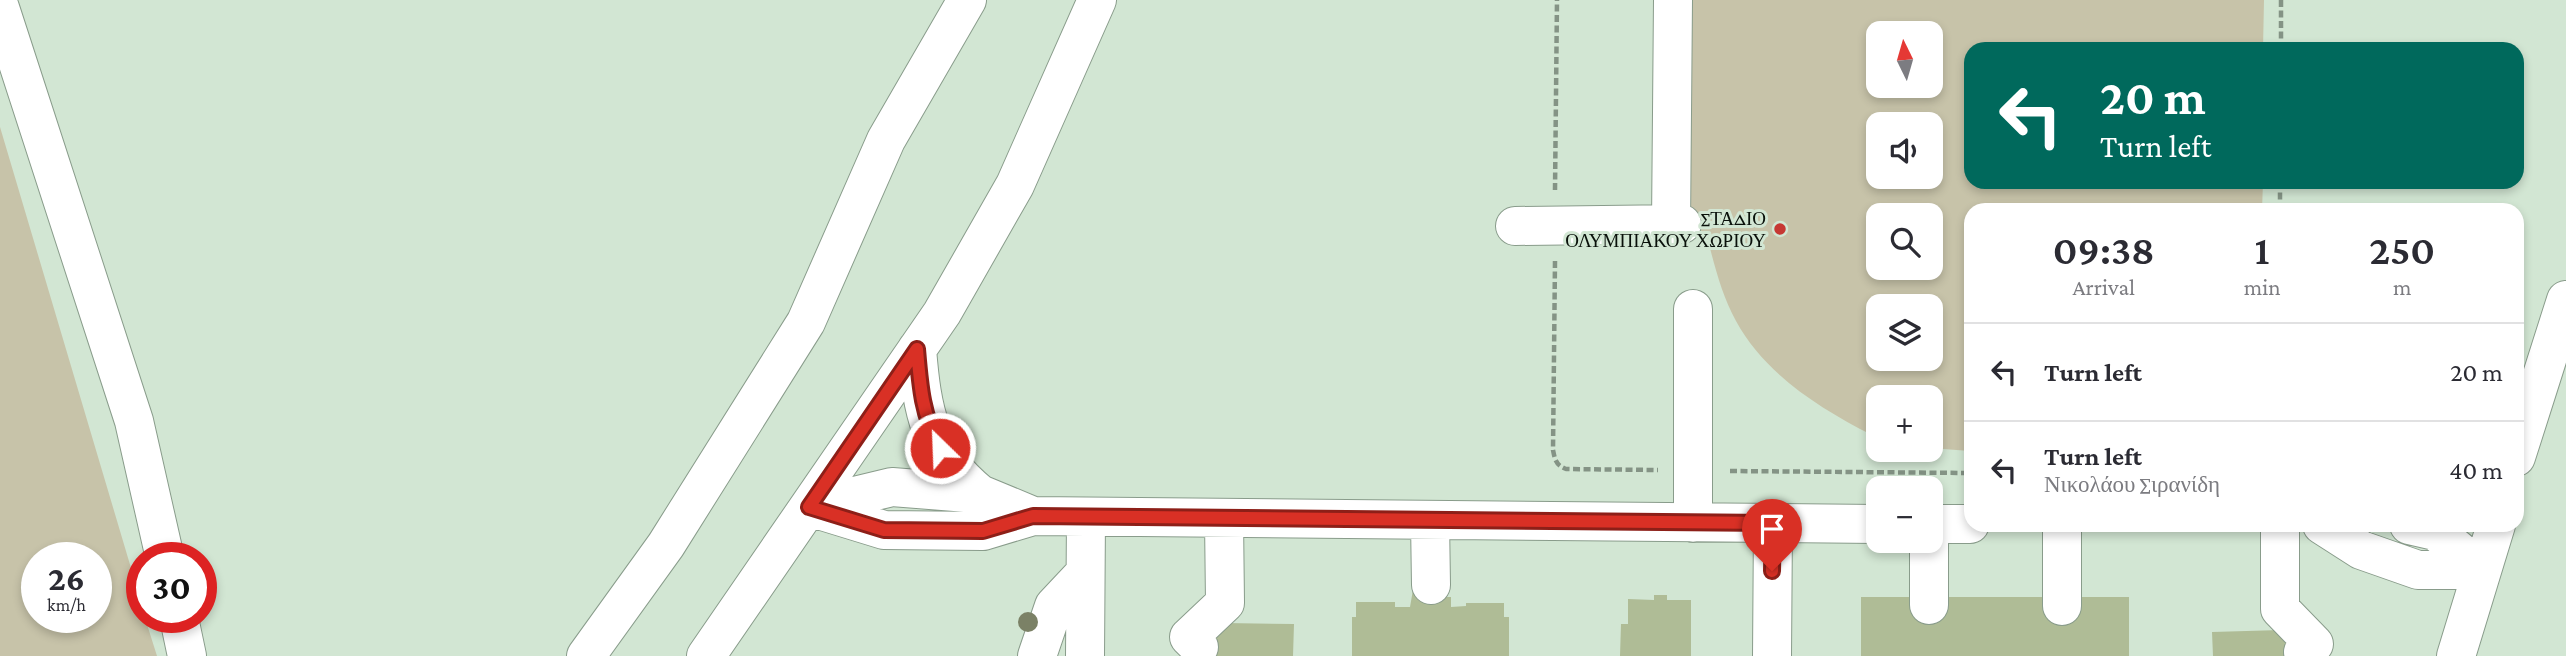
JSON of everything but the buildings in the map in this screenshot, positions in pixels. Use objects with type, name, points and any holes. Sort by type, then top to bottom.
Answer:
[{"type":"street","points":[[586,656],[666,545],[806,322],[886,141],[967,0]]},
{"type":"street","points":[[706,656],[942,313],[1015,185],[1097,0]]},
{"type":"street","points":[[1515,226],[1677,225],[1673,0]]},
{"type":"street","points":[[0,8],[134,421],[161,542]]},
{"type":"street","points":[[2524,431],[2566,300]]},
{"type":"street","points":[[1693,309],[1693,523]]},
{"type":"street","points":[[917,349],[928,425],[959,477],[980,494],[1033,516]]},
{"type":"street","points":[[2524,388],[2547,358]]},
{"type":"street","points":[[809,507],[892,487],[980,494]]},
{"type":"street","points":[[809,507],[884,530],[983,531],[1033,516],[1866,524]]},
{"type":"street","points":[[1085,656],[1086,518]]},
{"type":"street","points":[[1199,647],[1189,637],[1224,603],[1224,519]]},
{"type":"street","points":[[1430,521],[1431,585]]},
{"type":"street","points":[[1772,656],[1773,523]]},
{"type":"street","points":[[1943,524],[1964,524]]},
{"type":"street","points":[[2062,532],[2062,606]]},
{"type":"street","points":[[2280,532],[2280,609],[2314,644],[2303,652]]},
{"type":"street","points":[[2333,532],[2361,550],[2418,570],[2482,570]]},
{"type":"street","points":[[2436,532],[2482,570]]},
{"type":"street","points":[[2456,656],[2494,532]]},
{"type":"street","points":[[1929,553],[1929,605]]},
{"type":"street","points":[[1037,656],[1054,606],[1085,573]]},
{"type":"street","points":[[182,633],[187,656]]},
{"type":"path","points":[[2281,0],[2281,42]]},
{"type":"shaded area","name":"ΣΤΑΔΙΟ ΟΛΥΜΠΙΑΚΟΥ ΧΩΡΙΟΥ","points":[[1683,0],[2264,0],[2263,42],[1964,42],[1964,189],[2263,189],[2262,203],[1964,203],[1964,451],[1943,449],[1943,385],[1866,385],[1866,432],[1795,388],[1748,340],[1731,311],[1706,233],[1682,235]]},
{"type":"shaded area","points":[[0,127],[126,551],[126,633],[150,633],[157,656],[0,656]]},
{"type":"place","name":"ΣΤΑΔΙΟ ΟΛΥΜΠΙΑΚΟΥ ΧΩΡΙΟΥ","points":[[1780,229]]},
{"type":"route","points":[[940,448],[928,425],[917,349],[809,507],[884,530],[940,531],[983,531],[1033,516],[1773,523],[1772,571]]}]
